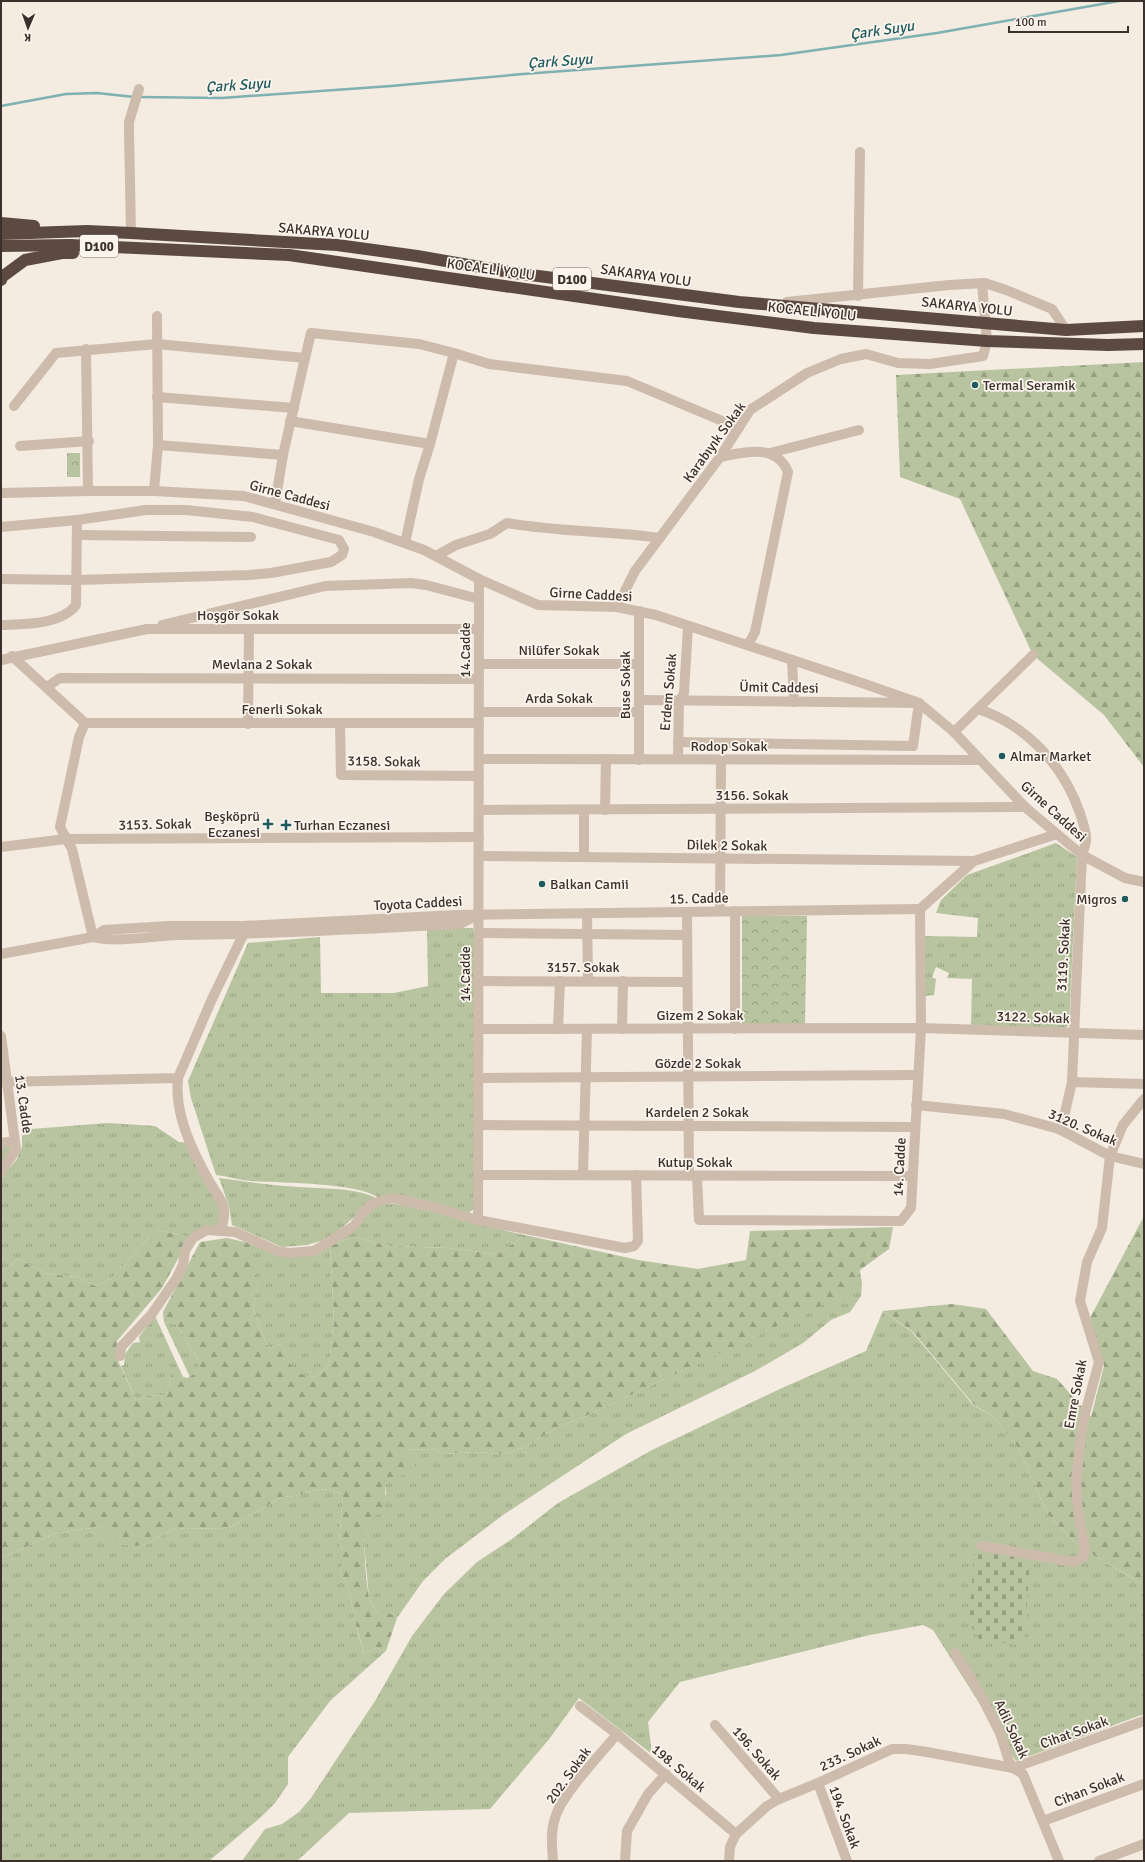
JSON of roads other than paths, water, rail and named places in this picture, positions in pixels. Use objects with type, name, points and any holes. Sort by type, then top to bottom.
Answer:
[{"type":"highway","points":[[1,223],[87,231]]},
{"type":"highway","name":"SAKARYA YOLU","points":[[1,234],[87,231],[337,245],[417,256],[515,273],[767,305],[1066,330],[1144,326]]},
{"type":"highway","name":"KOCAELİ YOLU","points":[[1,246],[70,245],[289,255],[678,311],[814,328],[987,340],[1108,345],[1144,344]]},
{"type":"highway","points":[[1,280],[2,277],[25,260],[62,253],[196,251]]},
{"type":"street","points":[[131,233],[129,122],[139,89]]},
{"type":"street","points":[[858,296],[860,152]]},
{"type":"street","points":[[982,283],[987,340]]},
{"type":"street","points":[[767,305],[982,283],[1006,290],[1052,309],[1066,330]]},
{"type":"street","points":[[154,491],[158,445],[157,316]]},
{"type":"street","points":[[275,504],[283,454],[311,333],[419,344],[489,364],[627,381],[739,428]]},
{"type":"street","name":"Karabıyık Sokak","points":[[617,607],[636,571],[720,457],[750,410],[807,373],[841,359],[866,354],[898,363],[930,364],[983,356],[987,340]]},
{"type":"street","points":[[14,406],[56,353],[86,349],[157,344],[305,358]]},
{"type":"street","points":[[86,349],[89,441],[88,490]]},
{"type":"street","points":[[404,543],[419,479],[430,444],[454,353]]},
{"type":"street","points":[[157,397],[294,408]]},
{"type":"street","points":[[290,422],[430,444]]},
{"type":"street","points":[[720,457],[747,451],[770,453],[859,430]]},
{"type":"street","points":[[20,446],[89,441]]},
{"type":"street","points":[[158,445],[283,454]]},
{"type":"street","points":[[748,645],[755,632],[788,472],[784,463],[770,453]]},
{"type":"street","name":"Girne Caddesi","points":[[1,493],[88,490],[154,491],[244,496],[374,532],[404,543],[436,556],[479,579],[538,605],[617,607],[656,615],[919,703],[954,732],[1025,807],[1082,855],[1125,878],[1144,882]]},
{"type":"street","points":[[1,527],[77,520],[146,510],[186,510],[253,517],[339,540],[344,549],[342,556],[331,562],[270,573],[76,580],[1,579]]},
{"type":"street","points":[[1,624],[42,621],[63,616],[72,610],[76,605],[77,520]]},
{"type":"street","points":[[436,556],[456,545],[490,534],[507,523],[527,526],[619,532],[660,538]]},
{"type":"street","points":[[77,535],[251,537]]},
{"type":"street","name":"14.Cadde","points":[[478,1220],[479,579]]},
{"type":"street","points":[[147,629],[325,586],[411,583],[441,588],[479,599]]},
{"type":"street","name":"Buse Sokak","points":[[639,611],[639,760]]},
{"type":"street","name":"Erdem Sokak","points":[[678,760],[679,703],[682,700],[684,693],[688,626]]},
{"type":"street","name":"Hoşgör Sokak","points":[[1,660],[12,656],[147,629],[479,629]]},
{"type":"street","points":[[248,724],[249,629]]},
{"type":"street","points":[[954,732],[1033,655]]},
{"type":"street","points":[[12,656],[86,723],[79,737],[60,827],[72,849],[93,937]]},
{"type":"street","points":[[792,660],[794,702]]},
{"type":"street","name":"Nilüfer Sokak","points":[[479,664],[639,664]]},
{"type":"street","name":"Mevlana 2 Sokak","points":[[47,688],[60,678],[479,679]]},
{"type":"street","name":"Ümit Caddesi","points":[[639,700],[919,703]]},
{"type":"street","points":[[678,742],[913,746],[919,703]]},
{"type":"street","name":"3119. Sokak","points":[[978,710],[1002,719],[1019,729],[1041,750],[1064,777],[1082,820],[1086,840],[1082,855],[1072,1033],[1072,1082],[1063,1121],[1059,1129]]},
{"type":"street","name":"Arda Sokak","points":[[479,712],[639,712]]},
{"type":"street","name":"Fenerli Sokak","points":[[86,723],[479,723]]},
{"type":"street","name":"3158. Sokak","points":[[340,723],[341,775],[479,776]]},
{"type":"street","name":"Rodop Sokak","points":[[479,759],[980,760]]},
{"type":"street","points":[[606,760],[606,810]]},
{"type":"street","points":[[720,911],[721,760]]},
{"type":"street","name":"3156. Sokak","points":[[479,810],[1025,807]]},
{"type":"street","points":[[584,810],[584,857]]},
{"type":"street","points":[[920,909],[974,861],[1057,834]]},
{"type":"street","name":"3153. Sokak","points":[[1,847],[66,839],[479,837]]},
{"type":"street","name":"Dilek 2 Sokak","points":[[479,856],[974,861]]},
{"type":"street","name":"15. Cadde","points":[[479,914],[920,909]]},
{"type":"street","name":"14. Cadde","points":[[693,1176],[699,1220],[901,1221],[911,1208],[921,1028],[920,909]]},
{"type":"street","points":[[735,911],[735,1028]]},
{"type":"street","points":[[687,912],[688,1126],[693,1176]]},
{"type":"street","points":[[587,913],[588,981]]},
{"type":"street","name":"Toyota Caddesi","points":[[1,954],[93,937],[104,930],[243,930],[479,914]]},
{"type":"street","points":[[221,1230],[224,1209],[185,1129],[179,1108],[177,1089],[178,1078],[243,930]]},
{"type":"street","points":[[478,933],[687,935]]},
{"type":"street","name":"3157. Sokak","points":[[478,981],[687,982]]},
{"type":"street","points":[[558,1029],[560,981]]},
{"type":"street","points":[[622,1029],[623,981]]},
{"type":"street","name":"3122. Sokak","points":[[921,1028],[1144,1035]]},
{"type":"street","name":"Gizem 2 Sokak","points":[[478,1029],[921,1028]]},
{"type":"street","points":[[583,1175],[587,1029]]},
{"type":"street","name":"13. Cadde","points":[[1,1036],[4,1081],[16,1150],[1,1171]]},
{"type":"street","name":"Gözde 2 Sokak","points":[[478,1078],[918,1075]]},
{"type":"street","points":[[4,1081],[178,1078]]},
{"type":"street","points":[[1072,1082],[1144,1084]]},
{"type":"street","name":"Emre Sokak","points":[[981,1546],[1074,1562],[1083,1557],[1085,1549],[1078,1512],[1076,1480],[1083,1422],[1099,1362],[1080,1301],[1087,1262],[1102,1228],[1110,1156],[1122,1125],[1144,1099]]},
{"type":"street","name":"3120. Sokak","points":[[916,1105],[1004,1114],[1059,1129],[1110,1156],[1144,1164]]},
{"type":"street","name":"Kardelen 2 Sokak","points":[[478,1125],[915,1127]]},
{"type":"street","points":[[1,1143],[15,1141]]},
{"type":"street","name":"Kutup Sokak","points":[[478,1175],[912,1176]]},
{"type":"street","points":[[120,1356],[121,1347],[151,1315],[176,1279],[183,1265],[185,1251],[193,1238],[207,1230],[234,1232],[268,1249],[290,1253],[314,1250],[354,1226],[365,1210],[374,1203],[392,1198],[429,1206],[478,1220],[625,1248],[634,1246],[638,1241],[636,1175]]},
{"type":"street","name":"Adil Sokak","points":[[955,1653],[977,1688],[1000,1733],[1013,1768],[1023,1774],[1059,1861]]},
{"type":"street","name":"198. Sokak","points":[[580,1706],[618,1734],[736,1834]]},
{"type":"street","name":"Cihat Sokak","points":[[1013,1768],[1144,1722]]},
{"type":"street","name":"196. Sokak","points":[[715,1725],[779,1799]]},
{"type":"street","name":"202. Sokak","points":[[553,1861],[551,1837],[556,1814],[569,1794],[618,1734]]},
{"type":"street","name":"233. Sokak","points":[[736,1834],[767,1806],[779,1799],[892,1750],[906,1749],[927,1752],[1013,1768]]},
{"type":"street","points":[[624,1861],[627,1831],[648,1794],[666,1774]]},
{"type":"street","name":"194. Sokak","points":[[818,1783],[847,1861]]},
{"type":"street","name":"Cihan Sokak","points":[[1043,1821],[1144,1784]]},
{"type":"street","points":[[729,1861],[730,1847],[736,1834]]},
{"type":"street","points":[[1099,1861],[1144,1844]]},
{"type":"waterway","name":"Çark Suyu","points":[[139,97],[222,98],[781,55],[937,33],[1119,1]]},
{"type":"waterway","name":"Çark Suyu","points":[[1,106],[66,94],[97,93],[134,97]]},
{"type":"place","name":"Termal Seramik","points":[[975,385]]},
{"type":"place","name":"Almar Market","points":[[1002,756]]},
{"type":"place","name":"Beşköprü Eczanesi","points":[[268,824]]},
{"type":"place","name":"Turhan Eczanesi","points":[[286,825]]},
{"type":"place","name":"Balkan Camii","points":[[542,884]]},
{"type":"place","name":"Migros","points":[[1125,899]]}]
